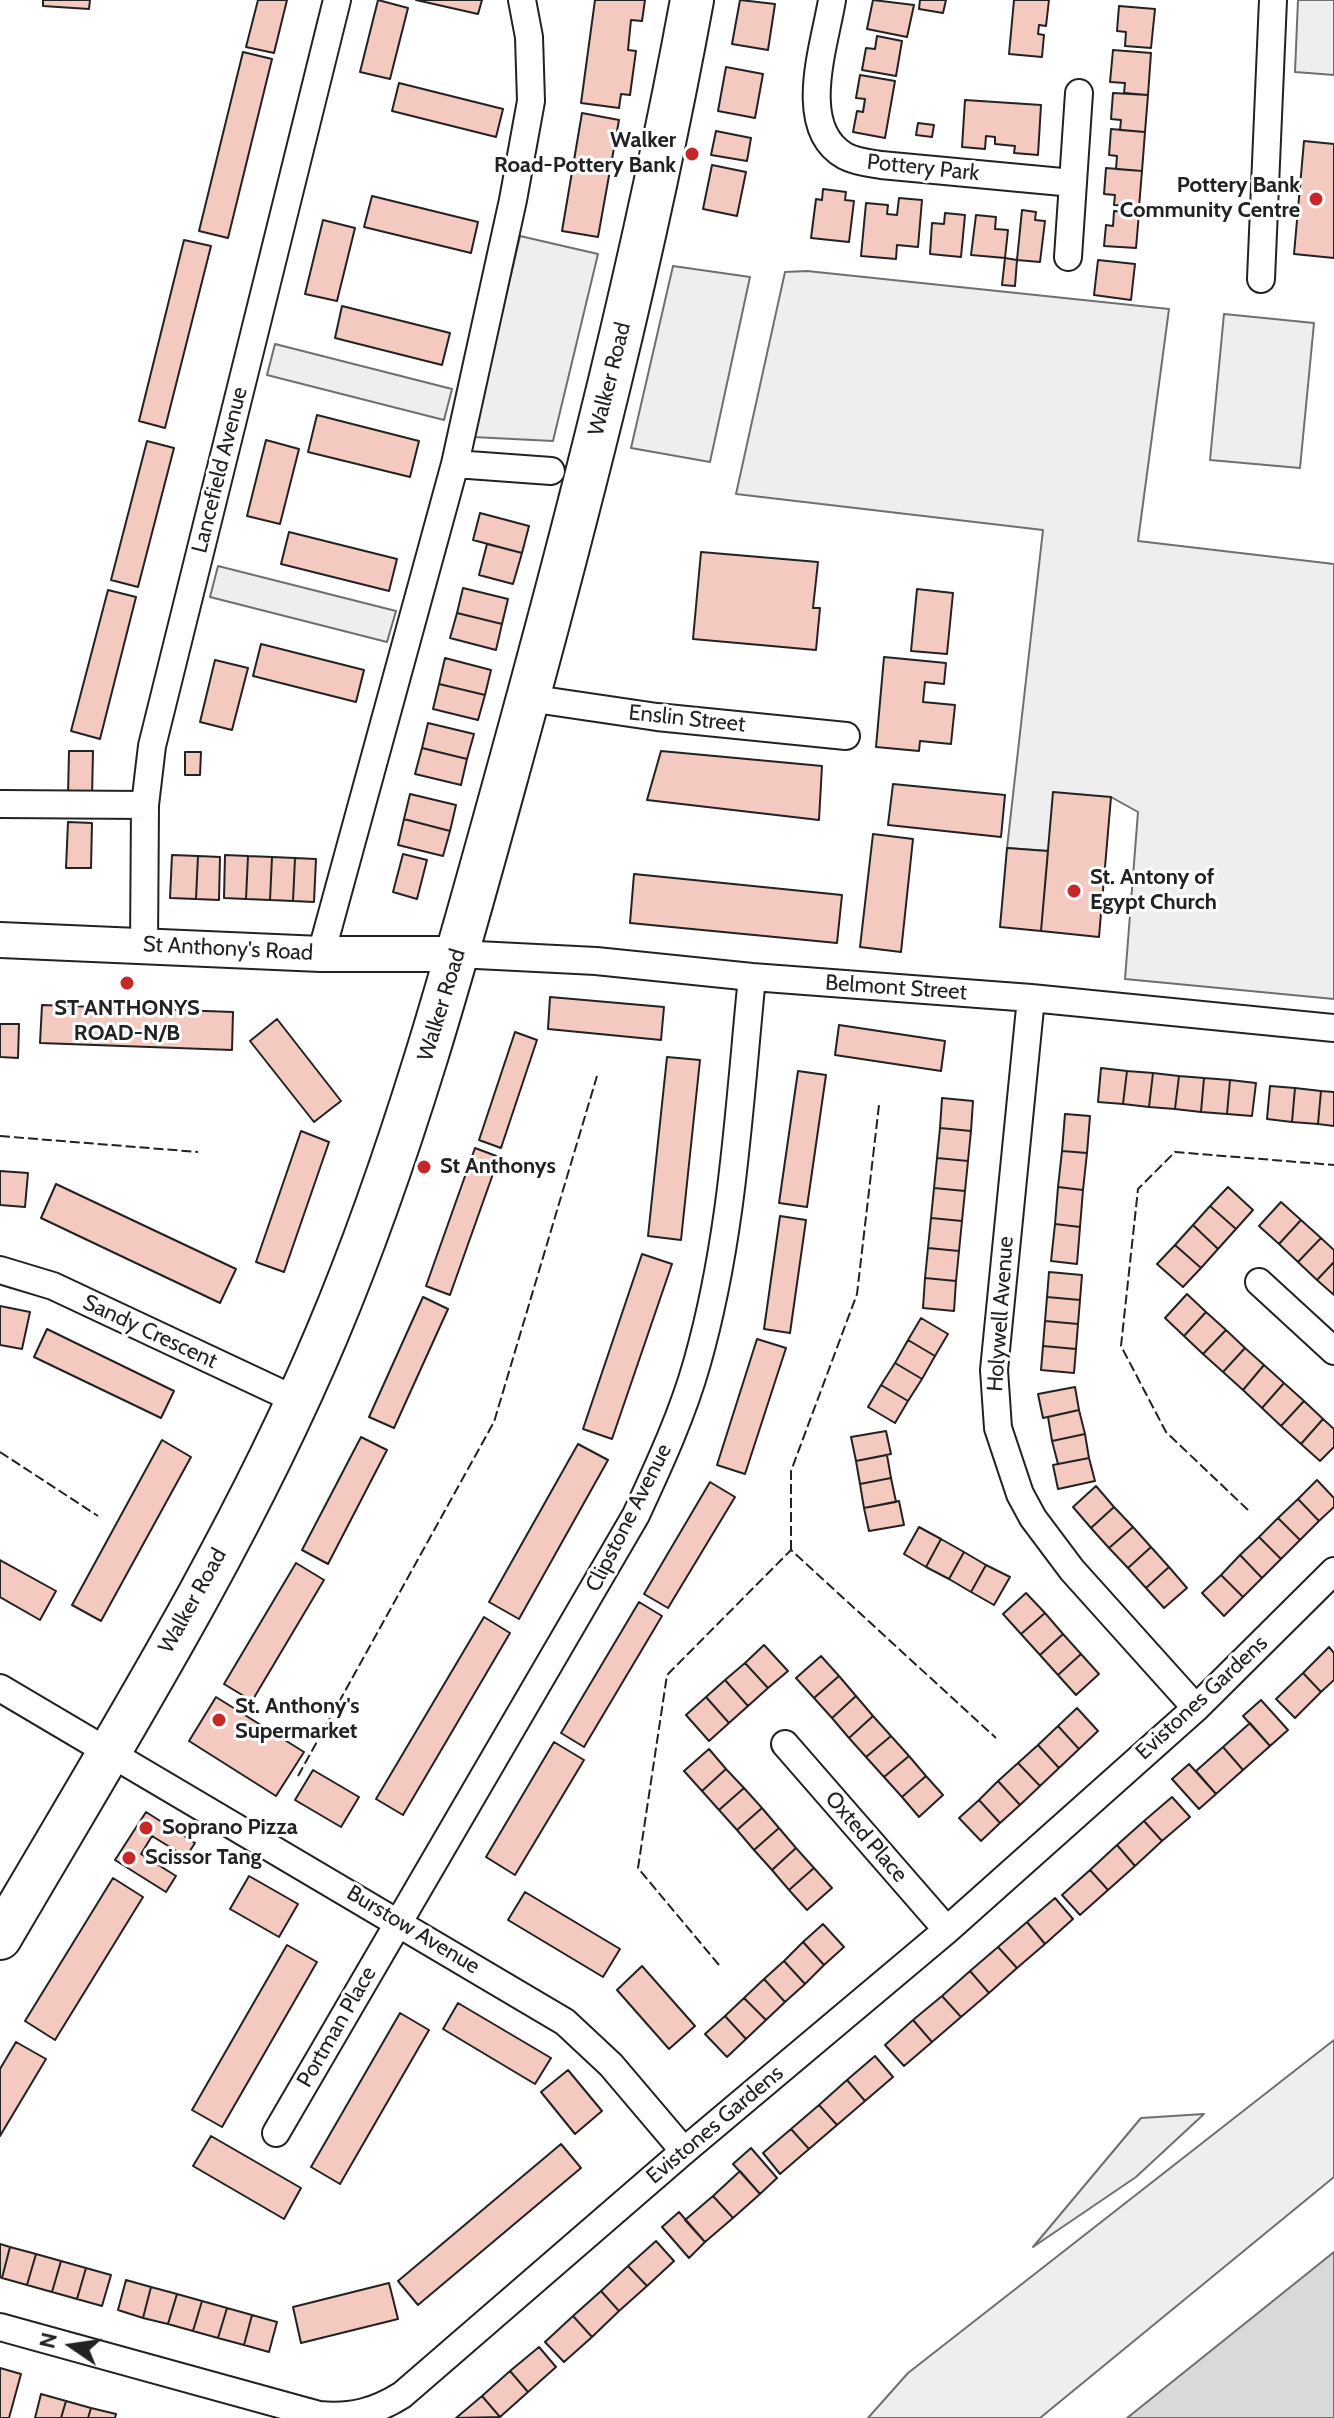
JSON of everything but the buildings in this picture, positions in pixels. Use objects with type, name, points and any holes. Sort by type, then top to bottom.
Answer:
[{"type":"main road","name":"Walker Road","points":[[0,1938],[222,1548],[298,1401],[386,1183],[457,954],[528,698],[625,316],[667,130],[692,0]]},
{"type":"street","name":"Lancefield Avenue","points":[[144,946],[145,805],[163,699],[337,0]]},
{"type":"street","points":[[321,954],[455,464],[513,200],[531,101],[529,37],[522,0]]},
{"type":"street","name":"Pottery Park","points":[[832,0],[816,108],[826,137],[844,156],[881,165],[1073,183]]},
{"type":"street","points":[[1261,279],[1273,0]]},
{"type":"street","points":[[1068,257],[1079,93]]},
{"type":"street","points":[[455,464],[551,471]]},
{"type":"street","name":"Enslin Street","points":[[528,698],[657,717],[846,736]]},
{"type":"street","points":[[1,804],[145,805]]},
{"type":"street","name":"St Anthony's Road","points":[[0,940],[321,954],[457,954]]},
{"type":"street","name":"Belmont Street","points":[[457,954],[596,961],[752,977],[1031,998],[1334,1028]]},
{"type":"street","name":"Clipstone Avenue","points":[[399,1922],[636,1515],[679,1416],[704,1337],[727,1227],[752,977]]},
{"type":"street","name":"Holywell Avenue","points":[[1031,998],[996,1343],[994,1400],[998,1428],[1020,1494],[1048,1542],[1196,1708]]},
{"type":"street","name":"Sandy Crescent","points":[[0,1270],[53,1286],[298,1401]]},
{"type":"street","points":[[1259,1282],[1334,1351]]},
{"type":"street","name":"Evistones Gardens","points":[[0,2327],[319,2415],[336,2417],[369,2413],[402,2395],[684,2151],[947,1930],[1196,1708],[1334,1571]]},
{"type":"street","name":"Burstow Avenue","points":[[0,1688],[565,2022],[611,2065],[684,2151]]},
{"type":"street","name":"Oxted Place","points":[[785,1744],[947,1930]]},
{"type":"street","name":"Portman Place","points":[[276,2133],[399,1922]]},
{"type":"shaded area","points":[[1298,0],[1334,0],[1334,75],[1295,72]]},
{"type":"shaded area","points":[[520,236],[598,254],[553,441],[473,437]]},
{"type":"shaded area","points":[[673,266],[750,277],[710,462],[631,448]]},
{"type":"shaded area","points":[[807,271],[1169,309],[1138,541],[1334,564],[1334,999],[1125,979],[1138,812],[1111,797],[1048,851],[1007,848],[1043,530],[736,494],[785,272]]},
{"type":"shaded area","points":[[1224,314],[1314,323],[1300,468],[1210,460]]},
{"type":"shaded area","points":[[275,344],[452,389],[444,420],[267,375]]},
{"type":"shaded area","points":[[218,566],[396,611],[387,642],[210,597]]},
{"type":"shaded area","points":[[1334,2040],[1334,2177],[1040,2418],[868,2418],[908,2373]]},
{"type":"shaded area","points":[[1204,2114],[1136,2177],[1033,2247],[1141,2118]]},
{"type":"shaded area","points":[[1334,2252],[1334,2418],[1127,2418]]},
{"type":"fence","points":[[298,1776],[494,1422],[597,1076]]},
{"type":"fence","points":[[791,1550],[791,1471],[857,1294],[879,1105]]},
{"type":"fence","points":[[0,1136],[198,1152]]},
{"type":"fence","points":[[1248,1510],[1166,1432],[1121,1346],[1138,1189],[1175,1152],[1334,1165]]},
{"type":"fence","points":[[0,1452],[98,1516]]},
{"type":"fence","points":[[719,1965],[638,1868],[667,1675],[791,1550],[996,1738]]},
{"type":"place","name":"Walker Road-Pottery Bank","points":[[692,154]]},
{"type":"place","name":"Pottery Bank Community Centre","points":[[1316,199]]},
{"type":"place","name":"St. Antony of Egypt Church","points":[[1074,891]]},
{"type":"place","name":"ST ANTHONYS ROAD-N/B","points":[[127,983]]},
{"type":"place","name":"St Anthonys","points":[[424,1167]]},
{"type":"place","name":"St. Anthony's Supermarket","points":[[219,1720]]},
{"type":"place","name":"Soprano Pizza","points":[[146,1828]]},
{"type":"place","name":"Scissor Tang","points":[[129,1858]]}]
